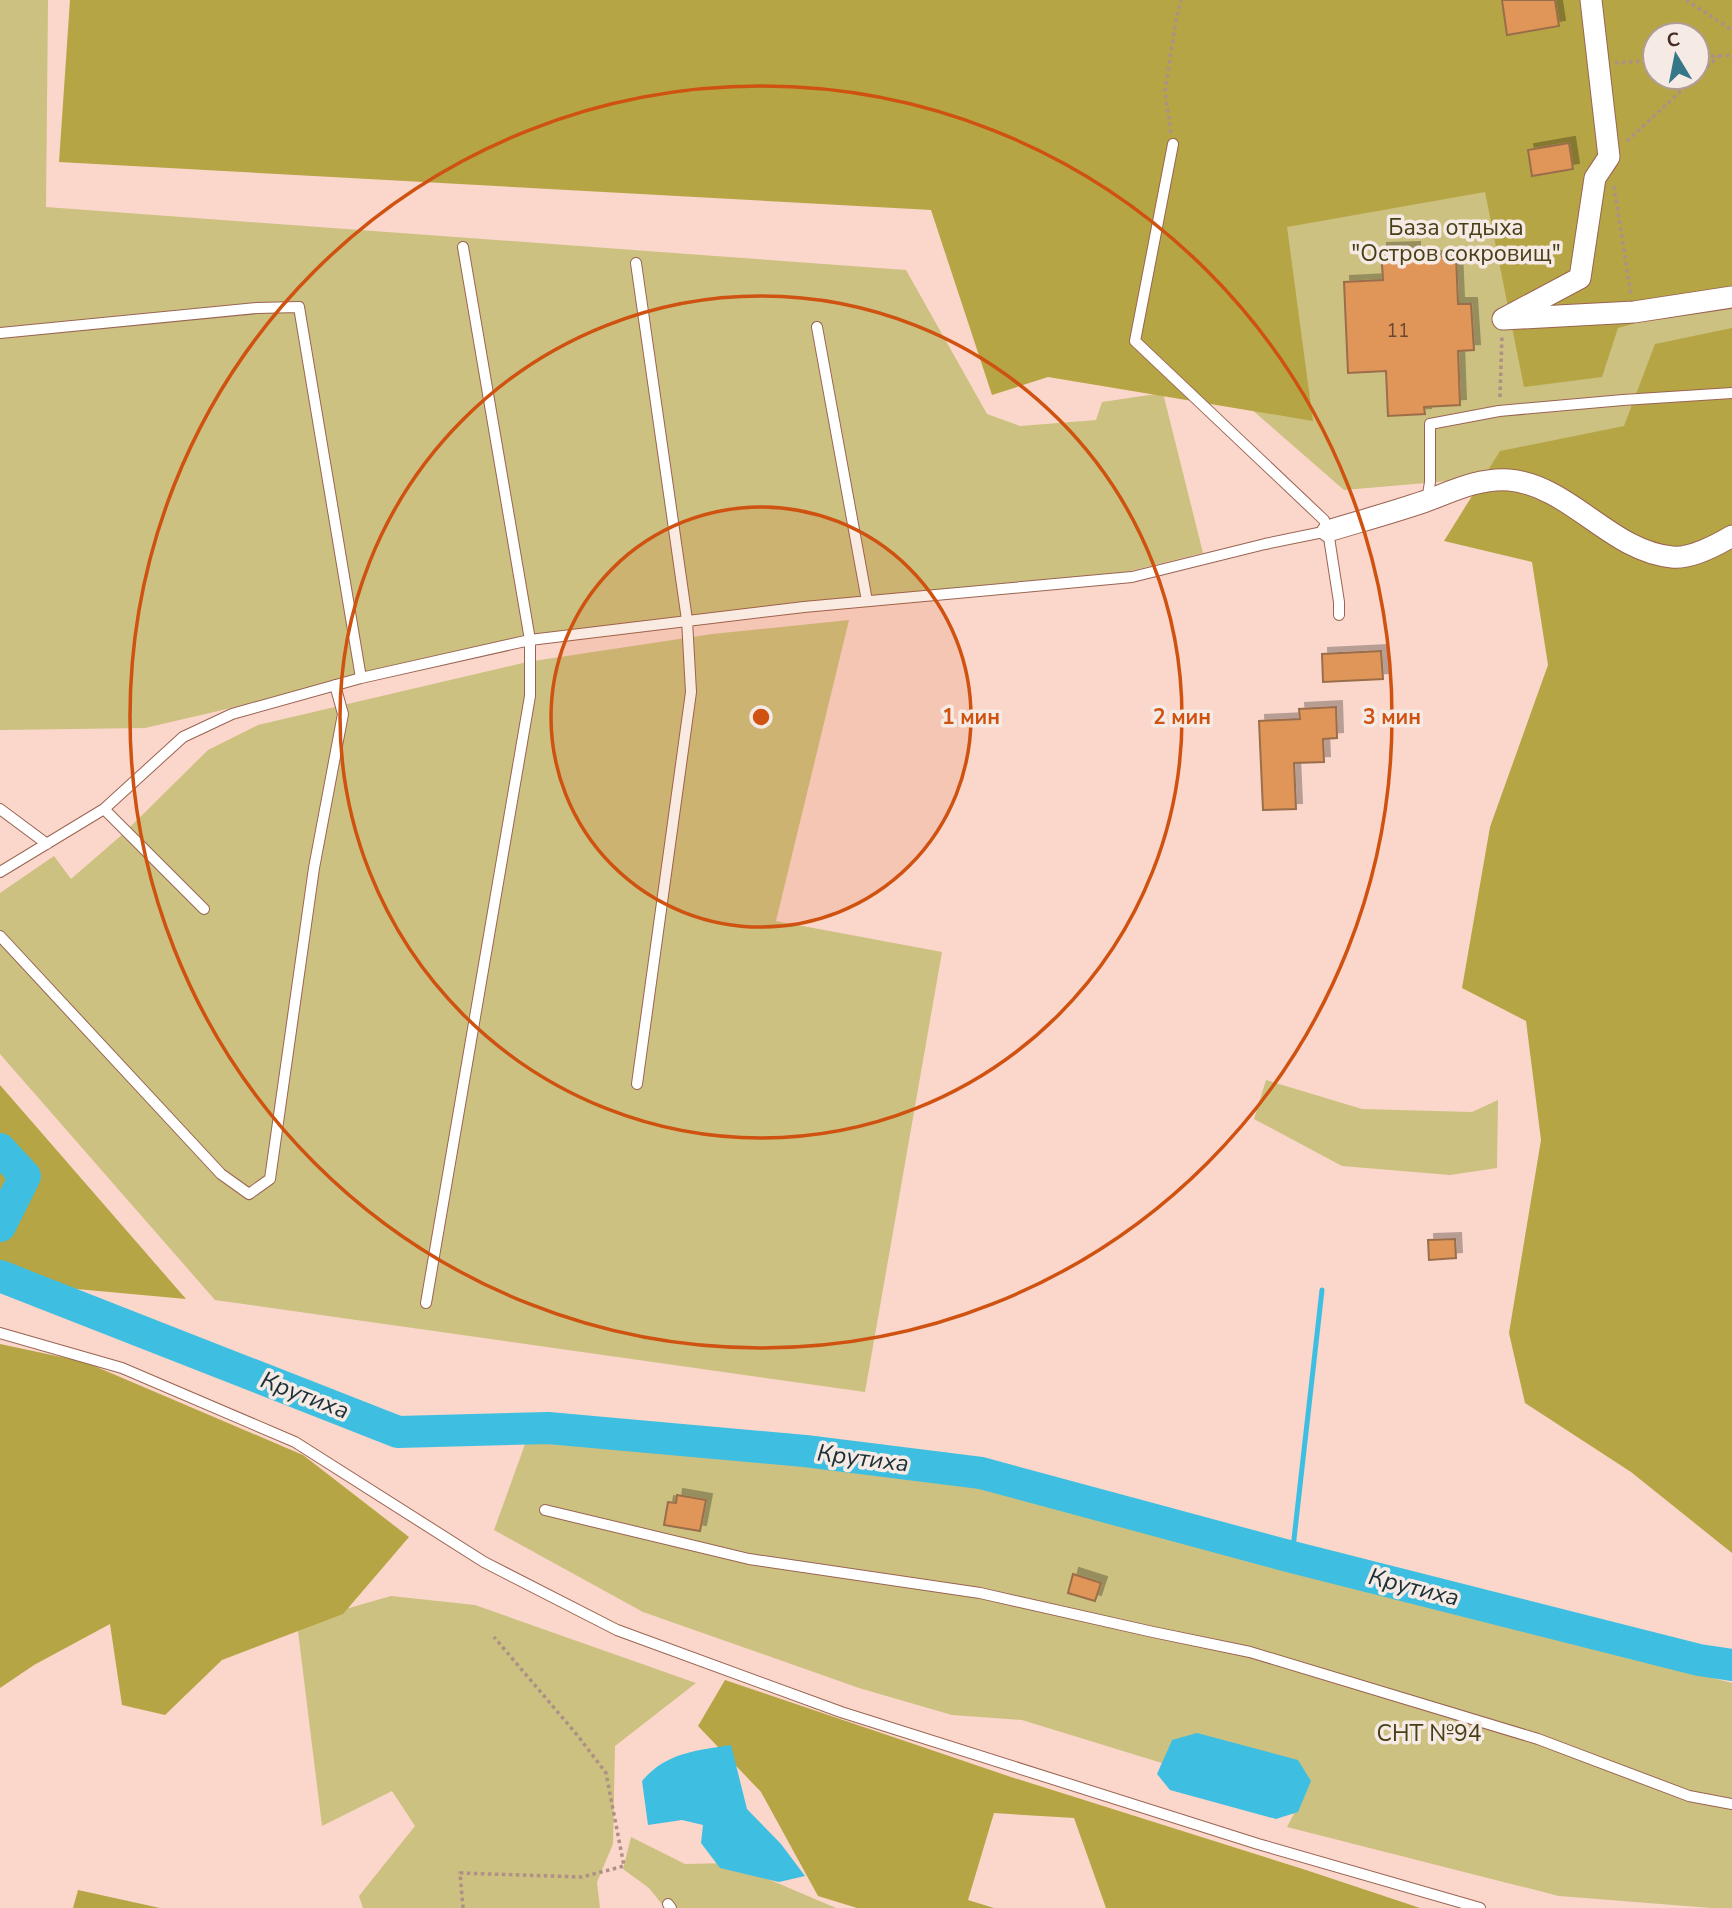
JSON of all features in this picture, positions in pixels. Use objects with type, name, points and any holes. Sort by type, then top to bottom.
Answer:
[{"type":"street","points":[[1503,319],[1580,278],[1595,178],[1609,157],[1591,0]]},
{"type":"street","points":[[1503,319],[1634,312],[1732,298]]},
{"type":"street","points":[[1328,531],[1427,501],[1455,489],[1506,480],[1539,488],[1587,514],[1636,548],[1674,557],[1710,549],[1732,536]]},
{"type":"lane","points":[[1173,144],[1135,341],[1324,520],[1328,531],[1339,615]]},
{"type":"lane","points":[[426,1303],[530,696],[530,640],[463,247]]},
{"type":"lane","points":[[636,263],[687,620],[691,692],[636,1084]]},
{"type":"lane","points":[[0,333],[257,308],[299,307],[361,678]]},
{"type":"lane","points":[[817,327],[867,601]]},
{"type":"lane","points":[[1427,501],[1430,482],[1430,424],[1499,411],[1732,393]]},
{"type":"lane","points":[[0,872],[104,809],[183,737],[232,714],[361,678],[530,640],[867,601],[1132,577],[1328,531]]},
{"type":"lane","points":[[0,936],[221,1174],[248,1194],[270,1180],[314,867],[343,714],[335,685]]},
{"type":"lane","points":[[0,809],[47,844]]},
{"type":"lane","points":[[104,809],[204,909]]},
{"type":"lane","points":[[0,1334],[122,1368],[295,1442],[484,1562],[617,1630],[841,1712],[1258,1844],[1480,1908]]},
{"type":"lane","points":[[545,1510],[749,1559],[980,1593],[1251,1652],[1538,1739],[1689,1796],[1732,1804]]},
{"type":"path","points":[[1173,144],[1165,91],[1181,0]]},
{"type":"path","points":[[1686,0],[1732,30]]},
{"type":"path","points":[[1711,62],[1719,55]]},
{"type":"path","points":[[1711,56],[1732,55]]},
{"type":"path","points":[[1598,64],[1641,61]]},
{"type":"path","points":[[1634,312],[1609,157],[1680,91]]},
{"type":"path","points":[[1499,411],[1503,319]]},
{"type":"path","points":[[463,1908],[460,1873],[582,1877],[624,1866],[606,1773],[494,1637]]},
{"type":"green space","points":[[0,0],[48,0],[46,207],[906,270],[987,414],[1020,426],[1096,420],[1102,402],[1163,393],[1203,553],[1118,574],[558,632],[145,728],[0,730]]},
{"type":"green space","name":"База отдыха \"Остров сокровищ\"","points":[[1237,0],[1732,0],[1732,457],[1344,490],[1203,367]]},
{"type":"green space","points":[[849,620],[776,921],[942,952],[865,1392],[215,1300],[0,1054],[0,893],[54,856],[71,879],[124,833],[208,750],[258,725],[527,662],[712,634]]},
{"type":"green space","points":[[1266,1080],[1362,1109],[1472,1112],[1498,1100],[1497,1168],[1450,1175],[1342,1166],[1254,1119]]},
{"type":"green space","name":"СНТ №94","points":[[528,1436],[967,1475],[1732,1683],[1732,1908],[1559,1896],[1287,1827],[1311,1781],[1172,1740],[1162,1763],[1022,1720],[952,1715],[859,1688],[643,1612],[494,1530]]},
{"type":"green space","points":[[391,1596],[475,1605],[696,1683],[615,1746],[613,1844],[597,1882],[600,1908],[363,1908],[359,1896],[415,1826],[392,1791],[322,1826],[297,1623]]},
{"type":"green space","points":[[631,1837],[685,1864],[730,1863],[836,1908],[665,1908],[649,1888],[623,1869]]},
{"type":"shaded area","points":[[70,0],[1732,0],[1732,296],[1618,328],[1602,377],[1524,387],[1485,192],[1287,227],[1313,421],[1048,377],[992,395],[931,210],[59,162]]},
{"type":"shaded area","points":[[1732,328],[1732,1553],[1631,1472],[1525,1403],[1509,1333],[1541,1140],[1526,1021],[1462,988],[1490,827],[1548,665],[1532,562],[1444,541],[1500,451],[1624,426],[1655,344]]},
{"type":"shaded area","points":[[0,1085],[186,1299],[0,1282]]},
{"type":"shaded area","points":[[0,1344],[85,1362],[303,1455],[409,1537],[343,1614],[222,1660],[165,1715],[122,1705],[110,1624],[34,1665],[0,1688]]},
{"type":"shaded area","points":[[725,1680],[1011,1777],[1420,1908],[1106,1908],[1074,1818],[994,1813],[968,1900],[994,1908],[857,1908],[818,1896],[761,1792],[698,1726]]},
{"type":"shaded area","points":[[78,1890],[160,1908],[73,1908]]},
{"type":"water","points":[[1197,1733],[1298,1760],[1311,1781],[1298,1812],[1276,1819],[1170,1790],[1157,1774],[1172,1740]]},
{"type":"water","points":[[731,1745],[747,1809],[781,1844],[805,1876],[779,1882],[720,1868],[701,1843],[703,1825],[682,1820],[648,1825],[642,1781],[652,1771],[682,1754]]},
{"type":"building","points":[[1502,0],[1555,0],[1559,26],[1507,35]]},
{"type":"building","points":[[1569,143],[1573,169],[1532,176],[1528,150]]},
{"type":"building","points":[[1414,248],[1414,258],[1456,256],[1458,304],[1471,304],[1474,350],[1458,351],[1460,405],[1424,407],[1425,414],[1388,416],[1386,371],[1348,373],[1344,282],[1383,280],[1381,249]]},
{"type":"building","points":[[1381,651],[1383,679],[1323,682],[1322,654]]},
{"type":"building","points":[[1336,707],[1337,738],[1323,739],[1324,762],[1294,763],[1296,809],[1263,810],[1259,721],[1300,719],[1299,709]]},
{"type":"building","points":[[1455,1239],[1456,1258],[1429,1260],[1428,1240]]},
{"type":"building","points":[[677,1495],[706,1500],[700,1531],[664,1525],[668,1502],[676,1503]]},
{"type":"building","points":[[1073,1574],[1101,1583],[1095,1601],[1068,1593]]},
{"type":"waterway","name":"Крутиха","points":[[0,1149],[25,1176],[0,1226]]},
{"type":"waterway","name":"Крутиха","points":[[0,1276],[398,1432],[548,1428],[805,1451],[981,1473],[1292,1557],[1699,1660],[1732,1665]]},
{"type":"waterway","points":[[1292,1557],[1322,1290]]}]
